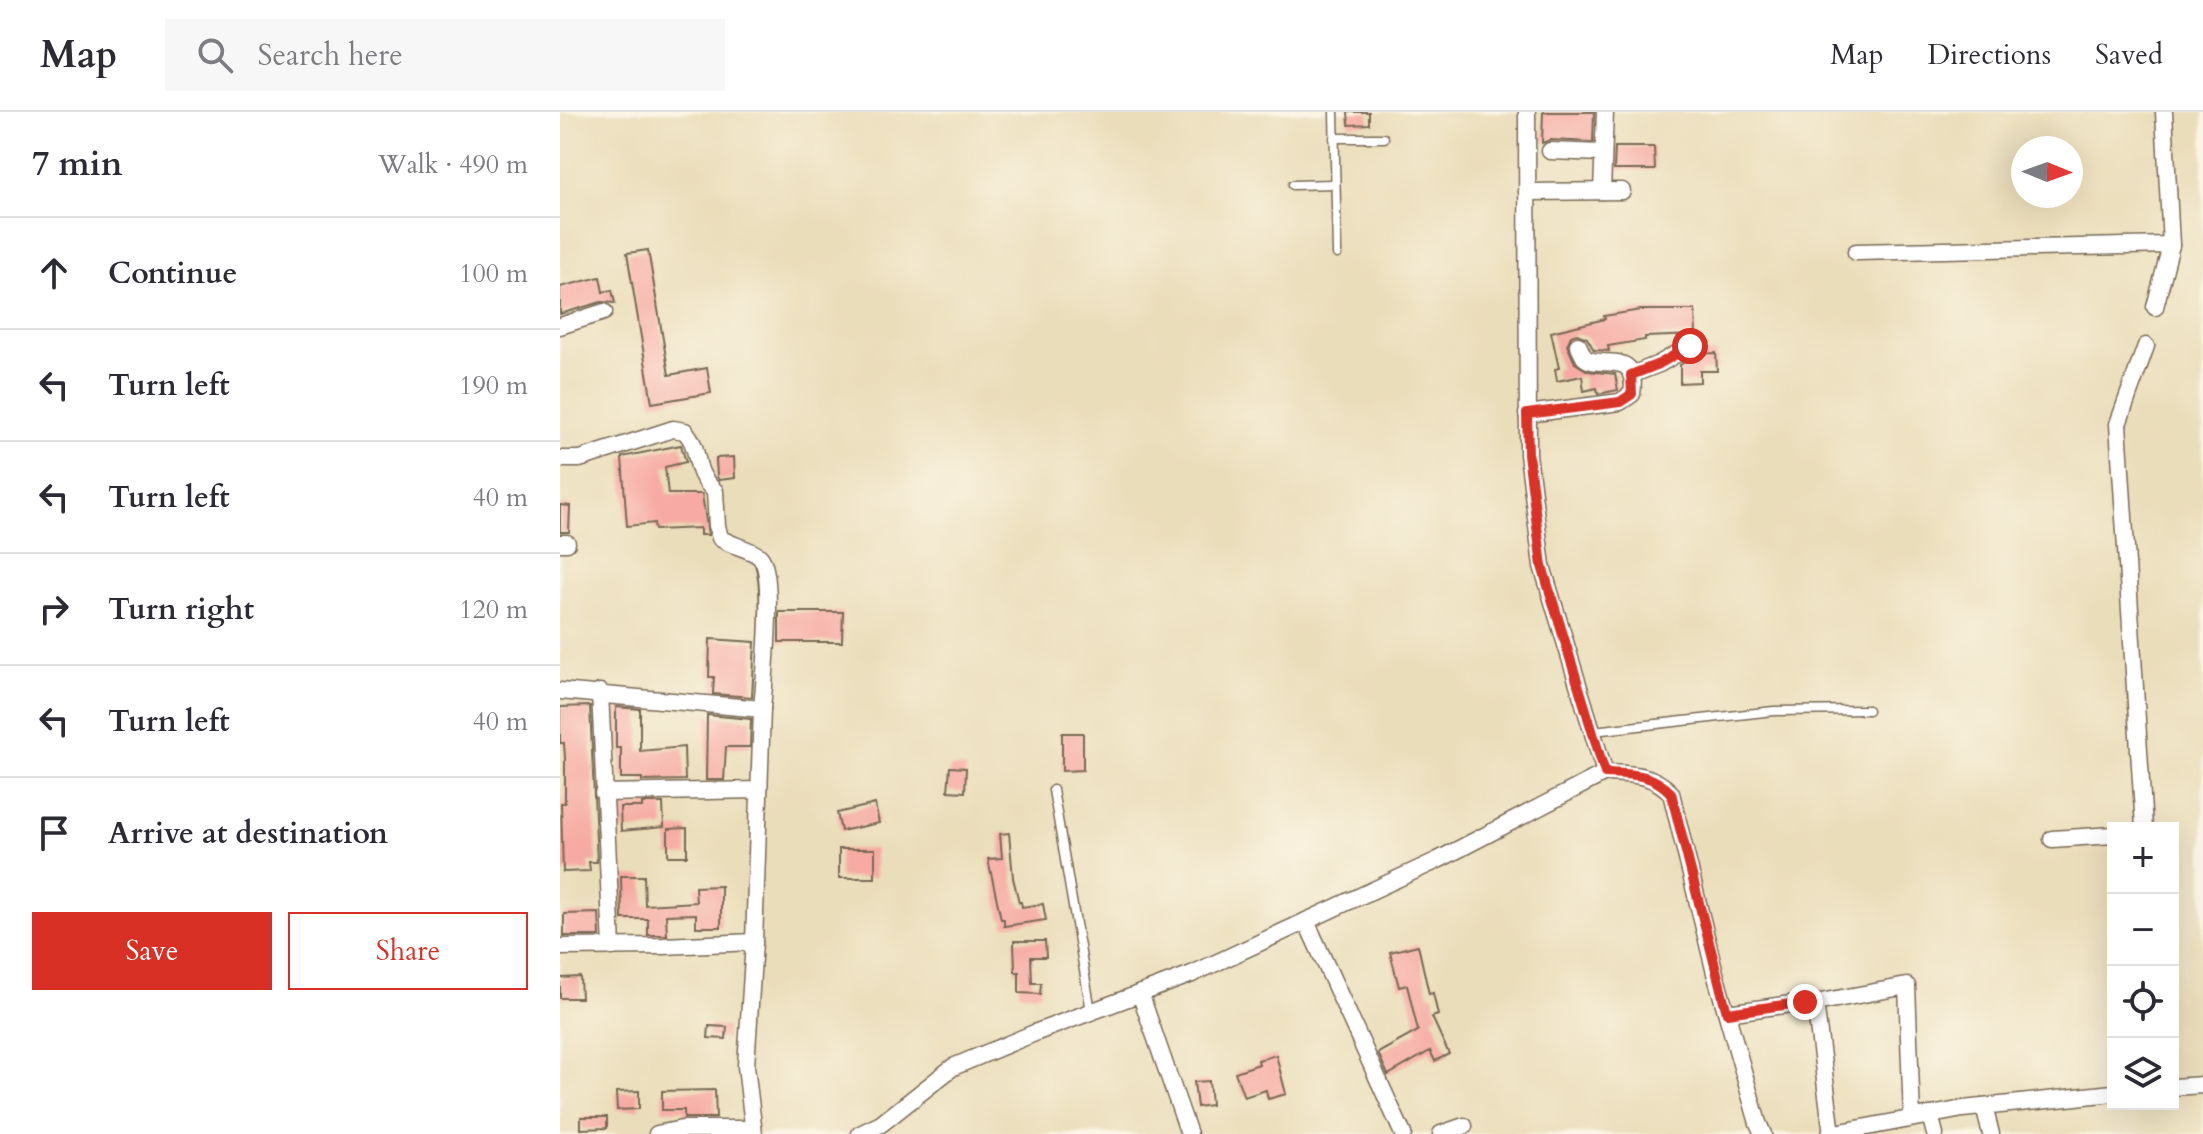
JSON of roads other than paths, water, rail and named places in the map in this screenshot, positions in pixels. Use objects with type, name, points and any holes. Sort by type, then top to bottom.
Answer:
[{"type":"street","points":[[1527,112],[1528,454],[1542,566],[1605,773]]},
{"type":"street","points":[[1602,191],[1605,112]]},
{"type":"street","points":[[2155,307],[2171,245],[2164,112]]},
{"type":"street","points":[[1550,151],[1603,153]]},
{"type":"street","points":[[1527,192],[1622,191]]},
{"type":"street","points":[[1856,252],[2171,245]]},
{"type":"street","points":[[560,326],[604,312]]},
{"type":"street","points":[[1527,414],[1620,402],[1632,394],[1631,375],[1624,366],[1617,362],[1590,361],[1578,345]]},
{"type":"street","points":[[1631,375],[1659,364],[1690,346]]},
{"type":"street","points":[[2144,822],[2118,424],[2146,346]]},
{"type":"street","points":[[560,459],[580,459],[673,429],[685,431],[692,439],[701,479],[715,491],[720,538],[761,557],[766,567],[768,590],[754,942],[746,1066],[753,1132],[682,1129],[657,1134]]},
{"type":"street","points":[[560,691],[600,692],[762,709]]},
{"type":"street","points":[[600,692],[612,947]]},
{"type":"street","points":[[860,1134],[881,1124],[953,1067],[1192,974],[1438,860],[1605,773],[1640,774],[1659,781],[1671,793],[1727,1013],[1763,1134]]},
{"type":"street","points":[[603,793],[759,790]]},
{"type":"street","points":[[2052,839],[2107,835]]},
{"type":"street","points":[[1306,921],[1403,1134]]},
{"type":"street","points":[[560,947],[754,942]]},
{"type":"street","points":[[1727,1013],[1815,1003],[1907,986],[1912,1118]]},
{"type":"street","points":[[1140,993],[1189,1134]]},
{"type":"street","points":[[1815,1003],[1831,1134],[1984,1107],[2107,1094]]},
{"type":"street","points":[[2179,1087],[2203,1085]]},
{"type":"street","points":[[1984,1107],[1991,1134]]},
{"type":"street","points":[[1930,1115],[1935,1134]]},
{"type":"street","points":[[1441,1134],[1464,1126]]},
{"type":"lane","points":[[1334,112],[1337,254]]},
{"type":"lane","points":[[1334,138],[1384,138]]},
{"type":"lane","points":[[1293,185],[1335,184]]},
{"type":"lane","points":[[1593,731],[1774,711],[1868,710]]},
{"type":"lane","points":[[1053,790],[1091,1011]]}]
